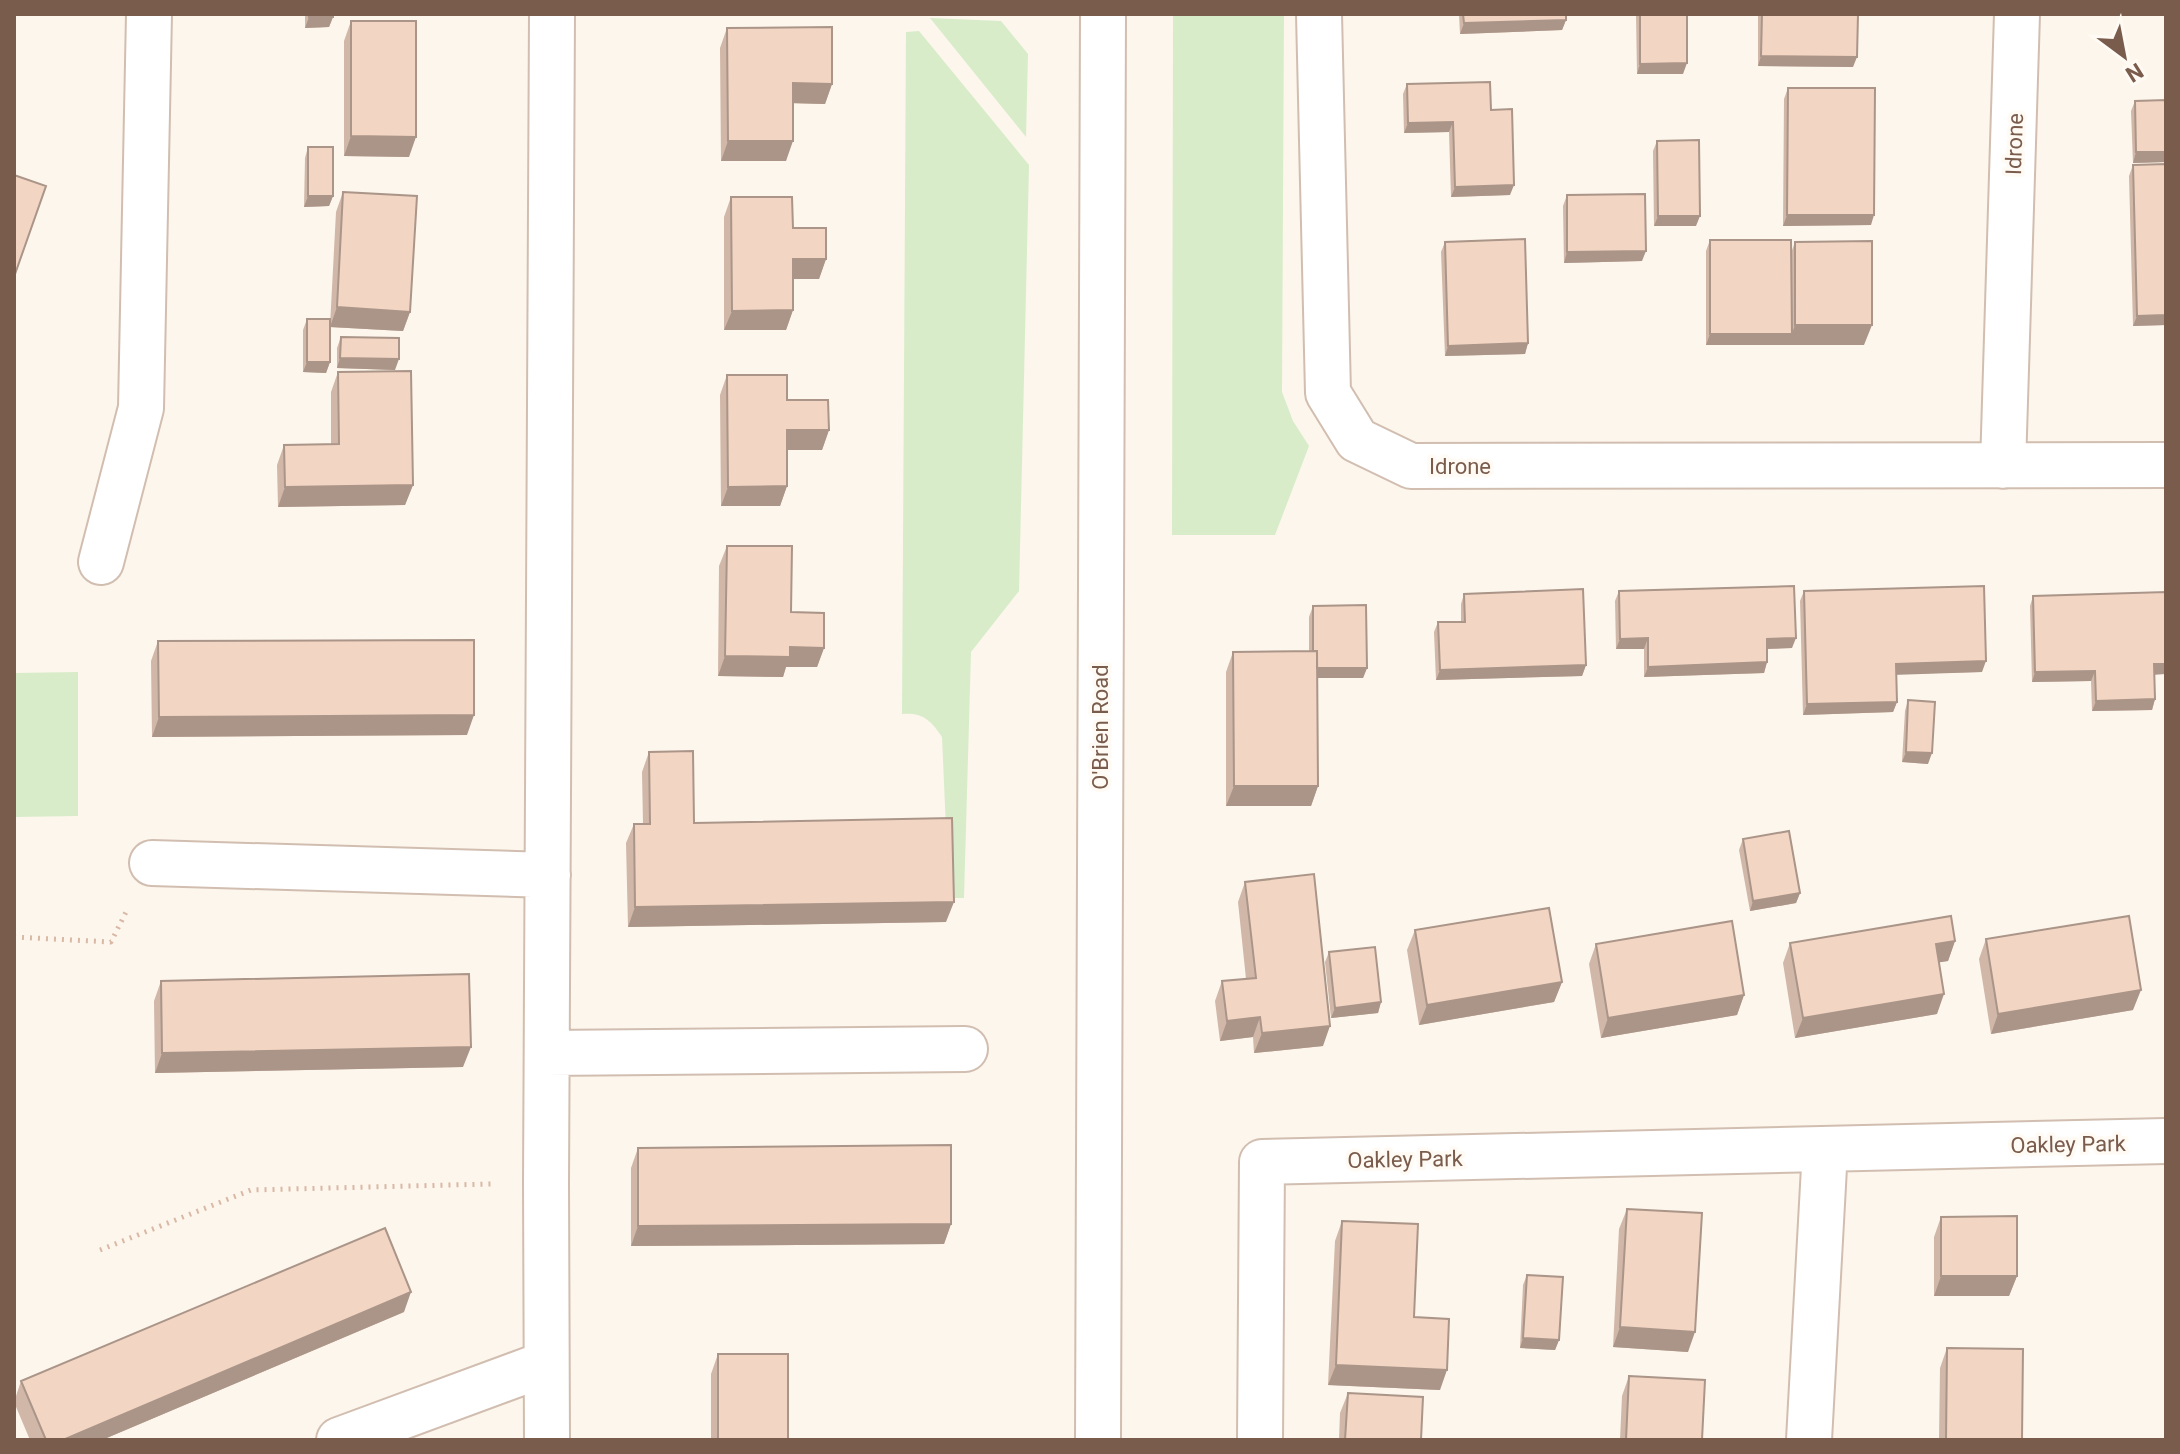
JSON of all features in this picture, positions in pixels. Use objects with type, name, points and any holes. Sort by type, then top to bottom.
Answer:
[{"type":"street","points":[[101,562],[141,408],[149,14]]},
{"type":"street","points":[[547,1440],[552,14]]},
{"type":"street","name":"O'Brien Road","points":[[1098,1440],[1103,14]]},
{"type":"street","name":"Idrone","points":[[1319,14],[1328,393],[1357,440],[1411,466],[2166,465]]},
{"type":"street","name":"Idrone","points":[[2003,466],[2017,14]]},
{"type":"street","points":[[152,863],[548,875]]},
{"type":"street","points":[[547,1053],[965,1049]]},
{"type":"street","name":"Oakley Park","points":[[1260,1440],[1262,1162],[2166,1141]]},
{"type":"street","points":[[1809,1440],[1825,1149]]},
{"type":"street","points":[[339,1440],[545,1364]]},
{"type":"path","points":[[14,937],[111,942],[152,863]]},
{"type":"path","points":[[100,1250],[251,1190],[546,1183]]},
{"type":"green space","points":[[1173,14],[1284,14],[1282,392],[1293,421],[1309,446],[1275,535],[1172,535]]},
{"type":"green space","points":[[930,18],[1001,21],[1028,54],[1026,137]]},
{"type":"green space","points":[[919,31],[1029,165],[1019,591],[971,652],[964,898],[949,898],[942,737],[925,718],[902,714],[906,32]]},
{"type":"green space","points":[[78,672],[78,816],[14,817],[14,673]]},
{"type":"building","points":[[309,14],[333,14],[333,17],[309,17]]},
{"type":"building","points":[[1463,14],[1566,14],[1566,20],[1464,23]]},
{"type":"building","points":[[1640,14],[1687,14],[1687,63],[1640,64]]},
{"type":"building","points":[[1762,14],[1858,14],[1857,57],[1761,56]]},
{"type":"building","points":[[351,21],[416,21],[416,137],[351,136]]},
{"type":"building","points":[[832,27],[832,84],[793,83],[793,141],[728,141],[727,28]]},
{"type":"building","points":[[1490,82],[1491,110],[1512,109],[1514,185],[1455,187],[1453,122],[1408,123],[1407,84]]},
{"type":"building","points":[[1788,88],[1875,88],[1874,215],[1787,215]]},
{"type":"building","points":[[2166,100],[2166,152],[2136,152],[2135,101]]},
{"type":"building","points":[[1699,140],[1700,216],[1658,216],[1657,141]]},
{"type":"building","points":[[308,147],[333,147],[333,196],[308,196]]},
{"type":"building","points":[[2166,164],[2166,315],[2137,316],[2133,165]]},
{"type":"building","points":[[14,175],[46,186],[14,277]]},
{"type":"building","points":[[343,192],[417,196],[410,312],[337,307]]},
{"type":"building","points":[[1645,194],[1646,251],[1567,252],[1567,195]]},
{"type":"building","points":[[731,197],[792,197],[793,228],[826,228],[826,259],[793,259],[793,310],[732,311]]},
{"type":"building","points":[[1525,239],[1528,343],[1448,346],[1445,242]]},
{"type":"building","points":[[1710,240],[1791,240],[1792,334],[1710,334]]},
{"type":"building","points":[[1872,241],[1872,325],[1795,325],[1795,242]]},
{"type":"building","points":[[307,319],[330,319],[330,362],[307,362]]},
{"type":"building","points":[[341,337],[399,338],[399,359],[340,358]]},
{"type":"building","points":[[411,371],[413,485],[285,487],[284,445],[339,444],[338,372]]},
{"type":"building","points":[[727,375],[787,375],[787,400],[828,400],[829,430],[787,430],[787,486],[728,487]]},
{"type":"building","points":[[727,546],[792,546],[791,612],[824,613],[824,648],[790,647],[790,657],[725,656]]},
{"type":"building","points":[[1794,586],[1796,638],[1767,639],[1767,662],[1648,667],[1648,638],[1620,639],[1619,591]]},
{"type":"building","points":[[1984,586],[1986,661],[1896,664],[1897,702],[1807,704],[1804,591]]},
{"type":"building","points":[[1583,589],[1586,665],[1440,670],[1438,622],[1465,622],[1464,594]]},
{"type":"building","points":[[2166,592],[2166,664],[2154,664],[2155,699],[2096,701],[2095,671],[2035,672],[2033,596]]},
{"type":"building","points":[[1366,605],[1367,668],[1317,668],[1317,651],[1313,651],[1313,606]]},
{"type":"building","points":[[474,640],[474,715],[159,717],[158,641]]},
{"type":"building","points":[[1317,651],[1318,786],[1234,786],[1233,652]]},
{"type":"building","points":[[1908,700],[1935,702],[1932,753],[1906,752]]},
{"type":"building","points":[[693,751],[694,823],[952,818],[954,902],[635,907],[634,824],[650,824],[649,752]]},
{"type":"building","points":[[1789,831],[1800,893],[1753,901],[1743,839]]},
{"type":"building","points":[[1314,874],[1330,1026],[1262,1033],[1260,1017],[1227,1021],[1222,981],[1256,978],[1245,882]]},
{"type":"building","points":[[1549,908],[1562,982],[1427,1005],[1415,930]]},
{"type":"building","points":[[1951,916],[1955,941],[1936,944],[1944,994],[1803,1018],[1790,943]]},
{"type":"building","points":[[2129,916],[2141,990],[1998,1014],[1986,939]]},
{"type":"building","points":[[1732,921],[1744,995],[1608,1018],[1596,944]]},
{"type":"building","points":[[1375,947],[1381,1002],[1335,1008],[1329,952]]},
{"type":"building","points":[[469,974],[471,1047],[162,1053],[161,981]]},
{"type":"building","points":[[951,1145],[951,1224],[638,1226],[638,1148]]},
{"type":"building","points":[[1627,1209],[1702,1213],[1695,1332],[1620,1327]]},
{"type":"building","points":[[2017,1216],[2017,1276],[1941,1276],[1941,1217]]},
{"type":"building","points":[[1342,1221],[1418,1224],[1414,1317],[1449,1319],[1447,1370],[1336,1365]]},
{"type":"building","points":[[385,1228],[411,1292],[63,1440],[46,1440],[21,1381]]},
{"type":"building","points":[[1527,1275],[1563,1277],[1559,1340],[1523,1338]]},
{"type":"building","points":[[1947,1348],[2023,1349],[2022,1440],[1946,1440]]},
{"type":"building","points":[[718,1354],[788,1354],[788,1440],[718,1440]]},
{"type":"building","points":[[1629,1376],[1705,1380],[1702,1440],[1626,1440]]},
{"type":"building","points":[[1348,1393],[1423,1397],[1421,1440],[1345,1440]]}]
